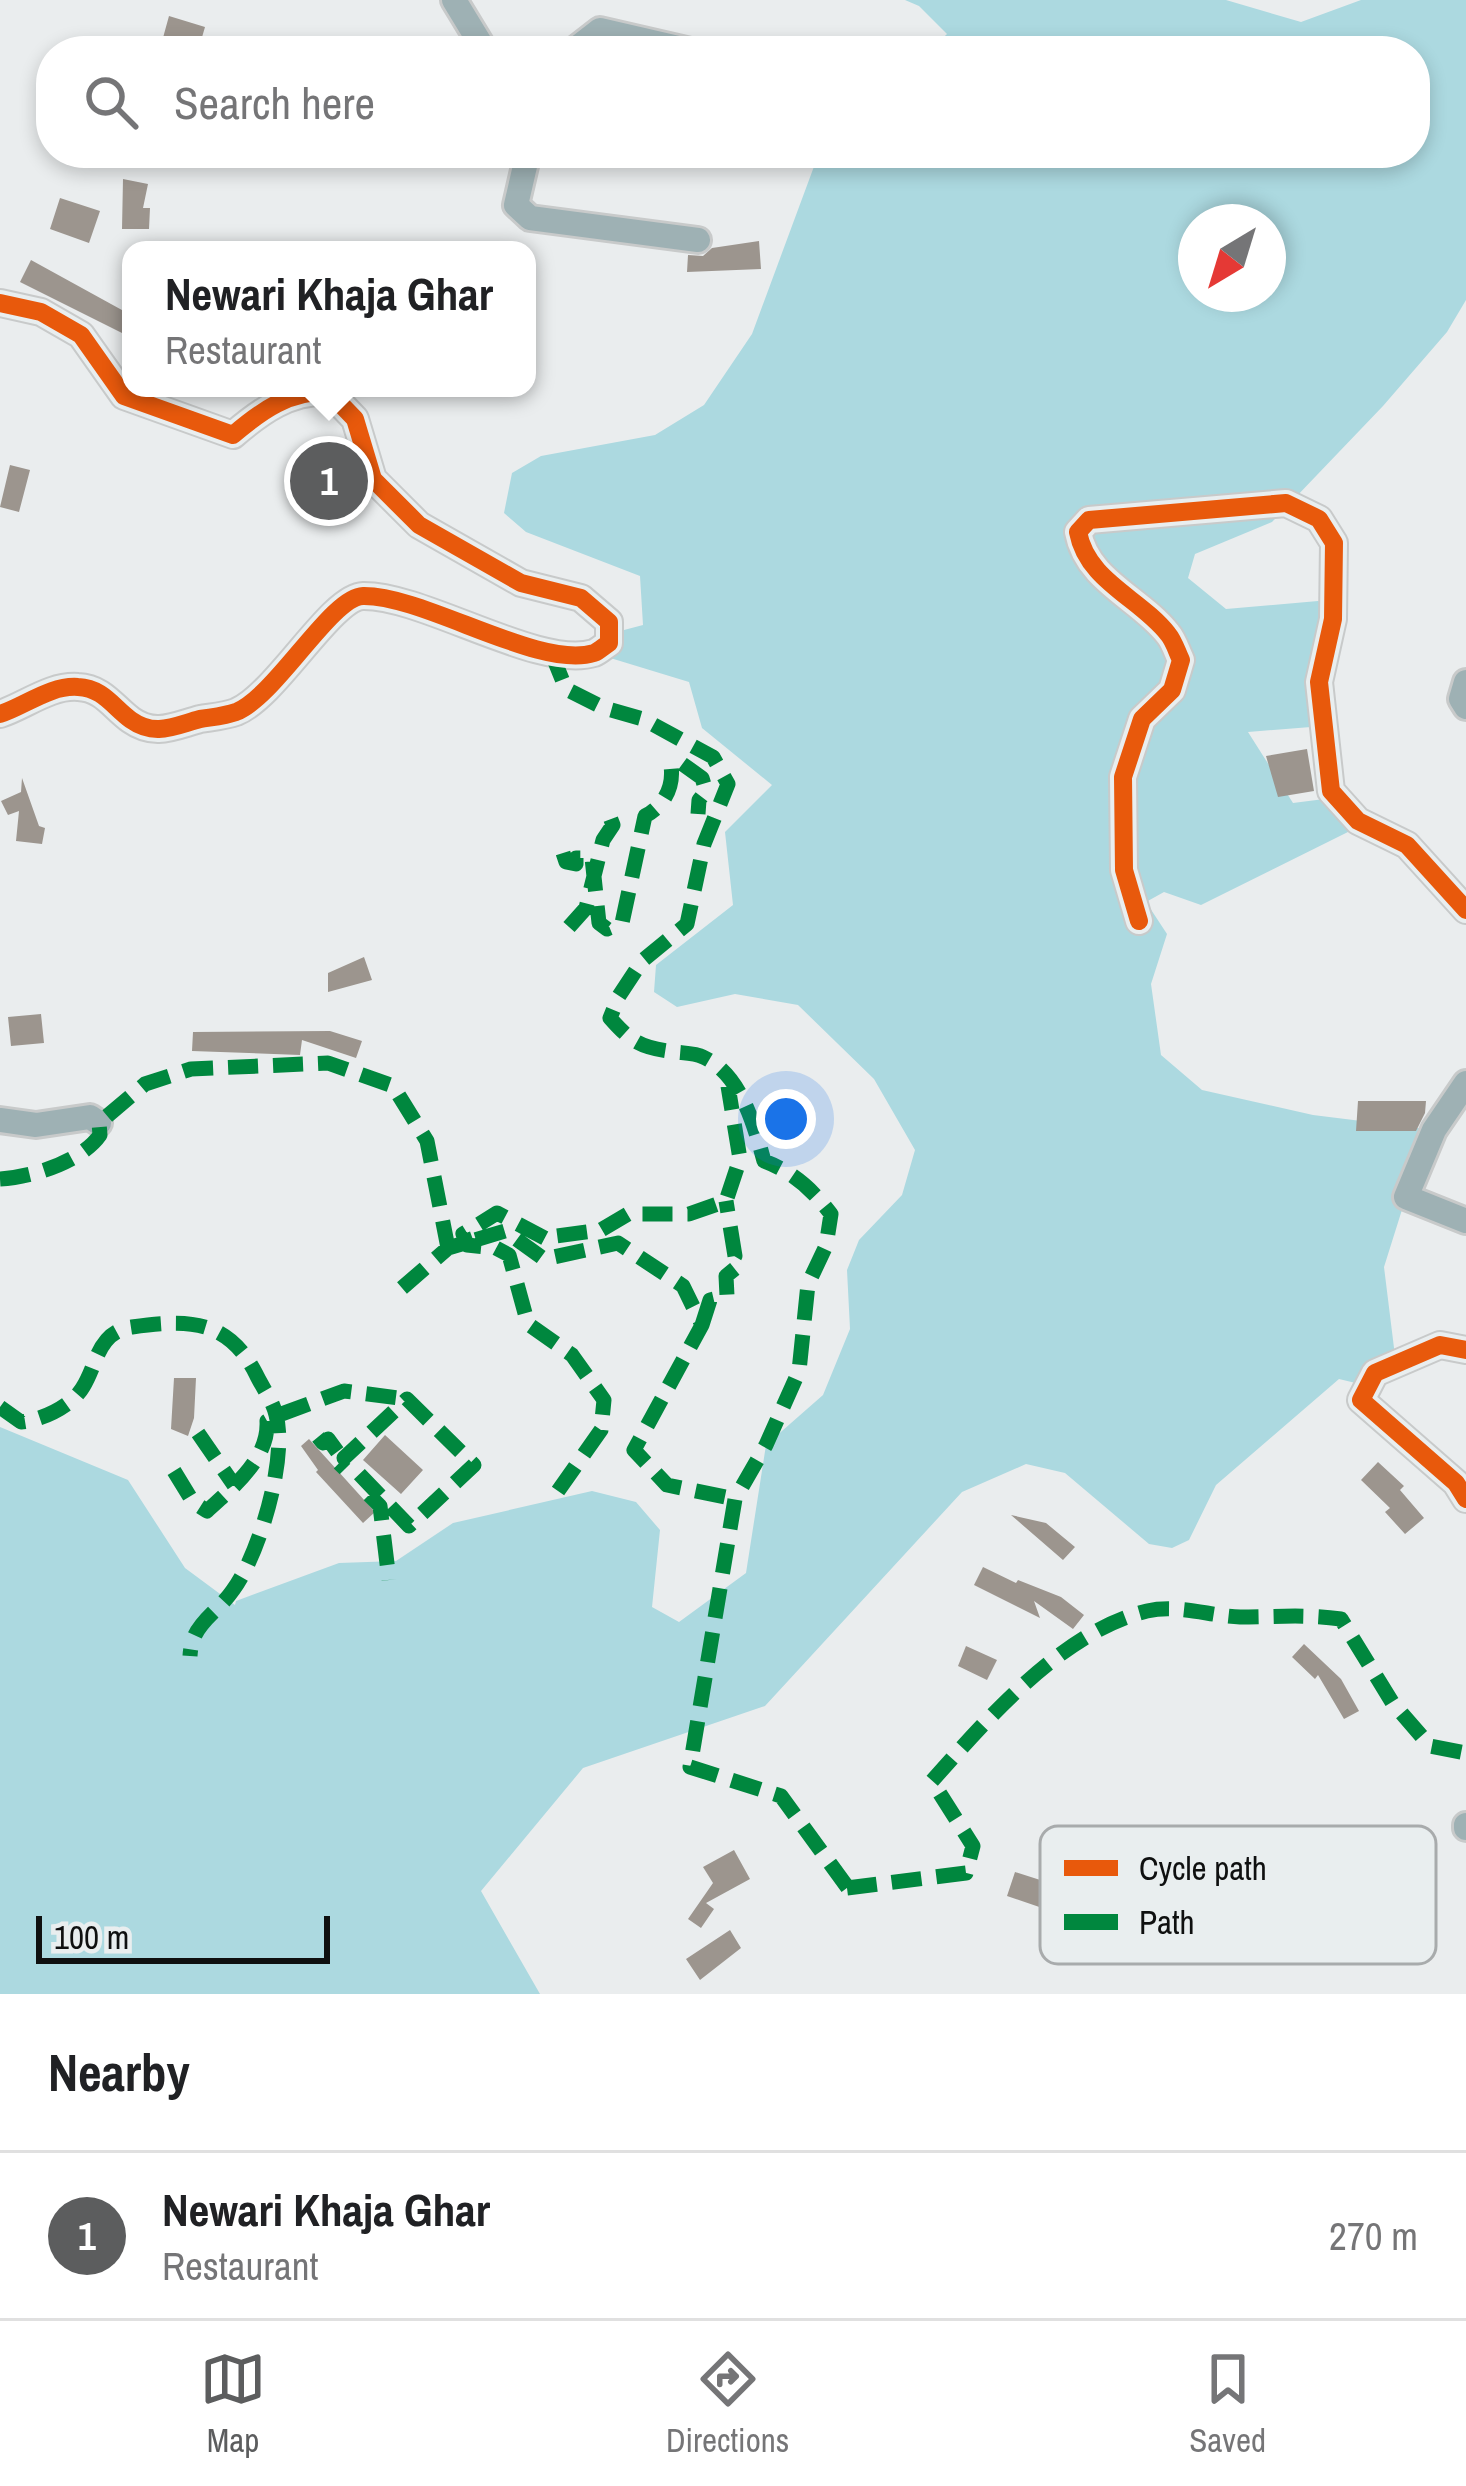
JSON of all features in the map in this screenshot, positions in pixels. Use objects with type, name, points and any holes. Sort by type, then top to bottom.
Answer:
[{"type":"street","points":[[454,0],[476,36]]},
{"type":"street","points":[[593,36],[600,31],[623,36]]},
{"type":"street","points":[[525,168],[516,205],[530,218],[698,240]]},
{"type":"street","points":[[0,303],[41,311],[81,335],[122,393]]},
{"type":"street","points":[[127,397],[232,435],[267,406],[294,397]]},
{"type":"street","points":[[0,714],[44,694],[78,687],[111,698],[128,719],[151,730],[170,730],[239,711],[304,652],[349,598],[367,596],[550,652],[593,653],[609,643],[609,622],[581,598],[521,583],[419,525],[374,479],[355,418],[333,397]]},
{"type":"street","points":[[1139,921],[1124,870],[1123,777],[1142,719],[1172,690],[1181,660],[1168,634],[1100,574],[1081,549],[1078,532],[1089,520],[1286,503],[1319,519],[1334,543],[1333,619],[1319,682],[1331,791],[1358,821],[1407,845],[1466,910]]},
{"type":"street","points":[[1466,682],[1461,699],[1466,707]]},
{"type":"street","points":[[1466,1083],[1434,1130],[1406,1197],[1466,1221]]},
{"type":"street","points":[[0,1120],[36,1125],[89,1117],[99,1123]]},
{"type":"street","points":[[1466,1350],[1440,1345],[1375,1373],[1360,1400],[1456,1483],[1466,1498]]},
{"type":"shaded area","points":[[905,0],[1226,0],[1301,22],[1361,0],[1466,0],[1466,300],[1447,332],[1383,406],[1272,522],[1195,554],[1188,578],[1226,609],[1318,601],[1342,610],[1330,687],[1336,725],[1248,732],[1293,803],[1340,797],[1354,829],[1201,905],[1164,892],[1146,902],[1167,934],[1151,984],[1161,1055],[1202,1090],[1313,1115],[1434,1130],[1384,1267],[1396,1364],[1368,1386],[1339,1379],[1216,1485],[1189,1540],[1172,1548],[1149,1544],[1065,1473],[1026,1464],[962,1492],[765,1706],[583,1768],[481,1891],[540,1994],[0,1994],[0,1427],[128,1480],[185,1568],[235,1605],[339,1563],[396,1561],[453,1523],[592,1491],[636,1502],[660,1530],[652,1607],[679,1622],[746,1573],[766,1445],[823,1395],[850,1329],[847,1270],[859,1240],[902,1195],[915,1150],[874,1079],[798,1005],[735,994],[677,1007],[654,992],[656,965],[733,905],[725,832],[772,785],[702,728],[689,682],[607,657],[605,635],[643,625],[640,576],[526,532],[504,513],[512,473],[541,456],[655,435],[704,405],[752,334],[813,168],[1430,168],[1430,36],[945,36],[919,6]]},
{"type":"building","points":[[169,16],[205,27],[202,36],[163,36]]},
{"type":"building","points":[[123,179],[148,184],[143,208],[150,208],[149,229],[122,229]]},
{"type":"building","points":[[60,198],[100,211],[89,243],[50,229]]},
{"type":"building","points":[[759,241],[761,269],[687,272],[688,255],[703,256],[712,248]]},
{"type":"building","points":[[31,260],[122,310],[122,333],[20,282]]},
{"type":"building","points":[[10,465],[30,470],[19,512],[0,507]]},
{"type":"building","points":[[1307,749],[1314,791],[1278,797],[1266,756]]},
{"type":"building","points":[[22,778],[39,826],[45,828],[42,844],[16,841],[19,811],[8,815],[1,801],[21,792]]},
{"type":"building","points":[[364,957],[372,980],[328,992],[328,973]]},
{"type":"building","points":[[41,1014],[44,1043],[11,1046],[8,1017]]},
{"type":"building","points":[[330,1031],[362,1041],[356,1058],[302,1040],[300,1055],[192,1051],[193,1032]]},
{"type":"building","points":[[1358,1101],[1426,1101],[1425,1113],[1416,1131],[1356,1131]]},
{"type":"building","points":[[174,1378],[196,1378],[188,1436],[171,1429]]},
{"type":"building","points":[[385,1435],[423,1470],[401,1494],[363,1460]]},
{"type":"building","points":[[309,1439],[375,1512],[363,1523],[316,1472],[301,1446]]},
{"type":"building","points":[[1378,1462],[1404,1486],[1400,1490],[1424,1518],[1405,1534],[1385,1512],[1390,1508],[1361,1480]]},
{"type":"building","points":[[1011,1515],[1046,1523],[1075,1547],[1063,1560]]},
{"type":"building","points":[[983,1567],[1061,1597],[1084,1615],[1073,1629],[1034,1601],[1040,1618],[974,1585]]},
{"type":"building","points":[[1304,1644],[1341,1679],[1359,1711],[1344,1719],[1318,1675],[1315,1679],[1292,1657]]},
{"type":"building","points":[[966,1646],[997,1660],[987,1680],[958,1666]]},
{"type":"building","points":[[734,1850],[750,1879],[706,1903],[714,1909],[701,1928],[688,1919],[713,1883],[703,1867]]},
{"type":"building","points":[[1015,1872],[1040,1880],[1040,1907],[1007,1896]]},
{"type":"building","points":[[730,1930],[741,1948],[700,1980],[686,1959]]},
{"type":"marked path","points":[[551,652],[566,689],[604,708],[643,719],[713,757],[728,784],[704,844],[687,924],[642,961],[610,1018],[638,1043],[697,1055],[716,1065],[744,1102],[764,1161],[801,1182],[831,1214],[826,1246],[808,1284],[799,1371],[735,1499],[690,1767],[781,1796],[856,1899]]},
{"type":"marked path","points":[[563,853],[566,862],[576,864],[576,858],[592,858],[599,923],[607,929],[622,923],[645,816],[666,795],[671,766],[681,763],[702,778],[706,791],[699,800],[698,814]]},
{"type":"marked path","points":[[569,927],[586,908],[603,840],[613,825],[610,817],[598,815]]},
{"type":"marked path","points":[[0,1179],[41,1171],[81,1153],[100,1135],[99,1123],[145,1084],[191,1069],[328,1063],[393,1086],[427,1141],[448,1248]]},
{"type":"marked path","points":[[558,1491],[601,1430],[604,1400],[572,1355],[528,1324],[509,1255],[496,1248],[467,1245],[463,1234],[497,1213],[550,1241],[556,1236],[601,1230],[628,1214],[689,1214],[726,1201],[740,1159],[728,1086]]},
{"type":"marked path","points":[[702,1325],[710,1300],[727,1296],[726,1276],[736,1268],[726,1201]]},
{"type":"marked path","points":[[402,1288],[448,1248],[505,1231],[544,1259],[618,1243],[683,1286],[702,1325],[634,1450],[667,1485],[735,1499]]},
{"type":"marked path","points":[[0,1407],[21,1422],[64,1406],[83,1387],[105,1342],[132,1327],[171,1323],[204,1327],[233,1342],[245,1356],[276,1415],[275,1480],[243,1574],[200,1627],[190,1656]]},
{"type":"marked path","points":[[174,1471],[193,1502],[207,1511],[256,1460],[267,1421],[344,1391],[407,1399]]},
{"type":"marked path","points":[[407,1399],[474,1465],[409,1526],[344,1458],[407,1399]]},
{"type":"marked path","points":[[198,1433],[234,1485]]},
{"type":"marked path","points":[[318,1437],[323,1443],[328,1439],[339,1454],[335,1459],[345,1469]]},
{"type":"marked path","points":[[369,1495],[380,1506],[389,1580]]},
{"type":"marked path","points":[[847,1888],[966,1873],[973,1846],[932,1781],[1002,1705],[1057,1657],[1086,1637],[1147,1611],[1341,1619],[1392,1702],[1430,1746],[1466,1753]]},
{"type":"cycle path","points":[[0,303],[41,312],[81,335],[122,393]]},
{"type":"cycle path","points":[[127,397],[233,435],[294,397]]},
{"type":"cycle path","points":[[0,714],[68,687],[101,694],[148,728],[236,712],[268,687],[335,612],[363,596],[417,607],[543,651],[594,653],[609,643],[609,622],[581,598],[521,583],[419,525],[373,479],[355,419],[334,397]]},
{"type":"cycle path","points":[[1139,921],[1124,870],[1123,777],[1142,719],[1172,690],[1181,660],[1156,621],[1092,564],[1078,532],[1089,520],[1286,503],[1319,519],[1334,543],[1333,619],[1319,682],[1331,791],[1358,821],[1407,845],[1466,910]]},
{"type":"cycle path","points":[[1466,1350],[1440,1345],[1375,1373],[1361,1400],[1456,1483],[1466,1499]]},
{"type":"place","name":"Newari Khaja Ghar","points":[[329,481]]}]
